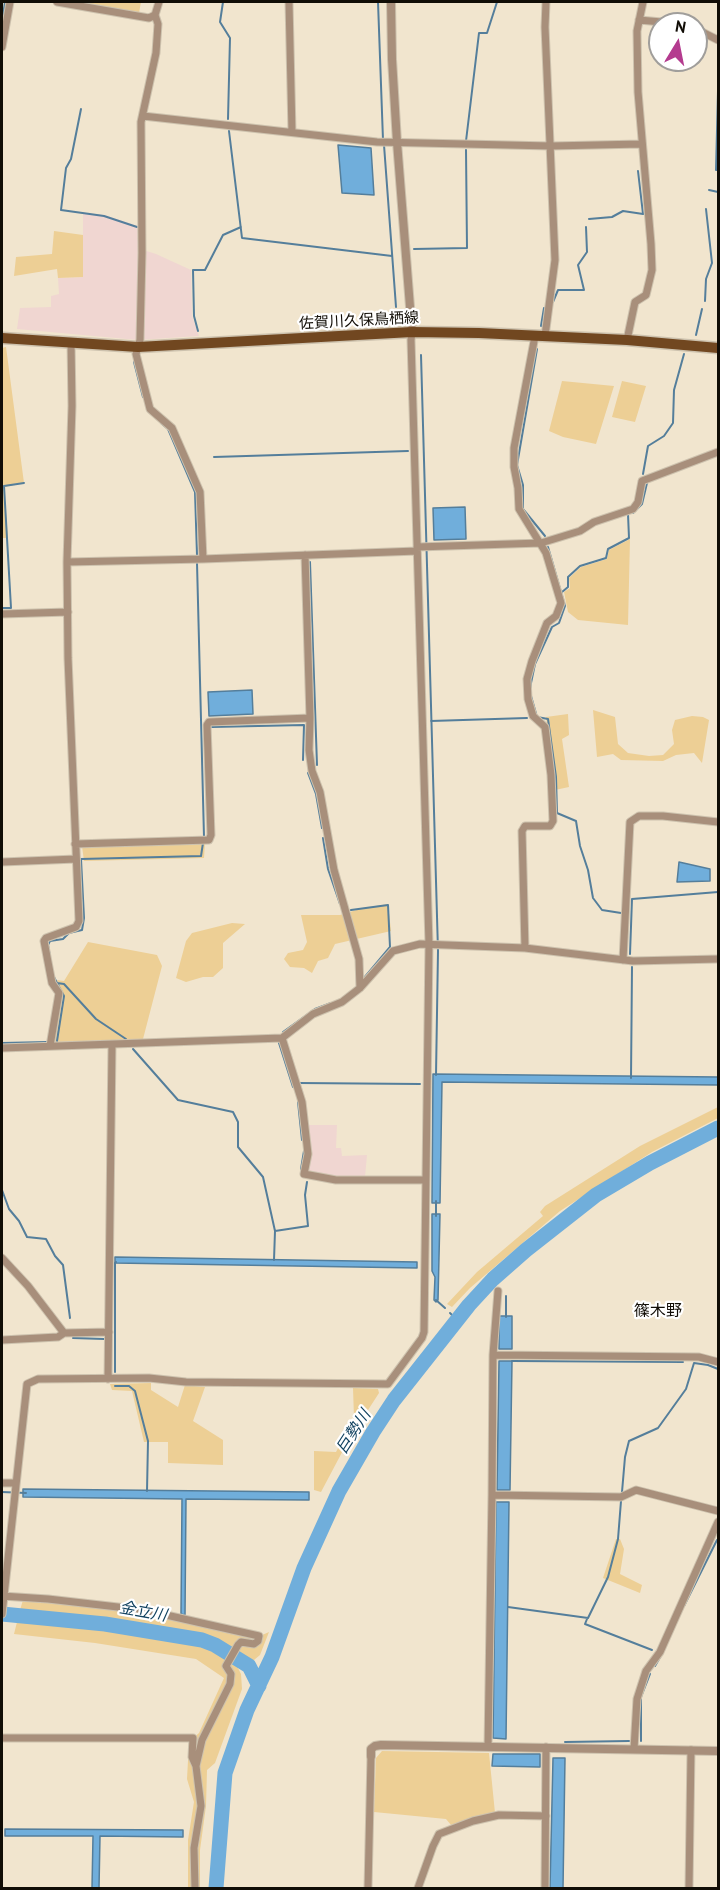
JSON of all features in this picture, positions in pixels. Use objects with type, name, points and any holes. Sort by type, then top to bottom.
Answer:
[{"type":"main road","name":"佐賀川久保鳥栖線","points":[[2,338],[138,347],[412,332],[627,340],[718,348]]},
{"type":"street","points":[[2,47],[10,2]]},
{"type":"street","points":[[57,2],[149,18],[155,15]]},
{"type":"street","points":[[159,2],[155,15],[158,24],[156,53],[141,122],[142,253],[136,354],[150,409],[172,428],[200,492],[203,559]]},
{"type":"street","points":[[289,2],[292,132]]},
{"type":"street","points":[[2,1614],[27,1384],[38,1379],[149,1378],[186,1382],[388,1384],[424,1332],[429,944],[412,332],[393,142],[391,2]]},
{"type":"street","points":[[525,948],[522,831],[525,826],[550,826],[554,821],[545,727],[533,717],[528,699],[527,679],[547,623],[556,616],[561,603],[546,553],[519,509],[514,466],[514,448],[555,260],[545,27],[546,2]]},
{"type":"street","points":[[627,340],[635,302],[646,295],[652,270],[637,86],[637,31],[643,2]]},
{"type":"street","points":[[639,20],[648,21]]},
{"type":"street","points":[[143,116],[377,142],[551,146],[641,144]]},
{"type":"street","points":[[50,1047],[59,993],[52,983],[44,941],[46,938],[76,927],[78,921],[67,562],[72,406],[70,342]]},
{"type":"street","points":[[67,562],[305,555],[541,543],[580,531],[594,522],[633,509],[638,502],[642,481],[718,452]]},
{"type":"street","points":[[305,555],[309,750],[312,771],[320,792],[334,870],[359,959],[360,988]]},
{"type":"street","points":[[2,614],[68,612]]},
{"type":"street","points":[[75,844],[209,840],[211,835],[207,725],[209,722],[310,718]]},
{"type":"street","points":[[623,960],[630,822],[639,816],[663,816],[718,822]]},
{"type":"street","points":[[2,862],[76,859]]},
{"type":"street","points":[[2,1048],[282,1038],[313,1014],[342,1002],[360,988],[393,951],[420,944],[525,948],[623,960],[718,960]]},
{"type":"street","points":[[282,1038],[302,1102],[308,1154],[304,1174],[336,1180],[426,1180]]},
{"type":"street","points":[[108,1378],[112,1045]]},
{"type":"street","points":[[2,1258],[28,1286],[64,1333]]},
{"type":"street","points":[[488,1746],[493,1355],[498,1291]]},
{"type":"street","points":[[2,1340],[58,1337],[64,1333],[109,1332]]},
{"type":"street","points":[[493,1355],[699,1357],[718,1362]]},
{"type":"street","points":[[2,1483],[15,1490]]},
{"type":"street","points":[[492,1495],[621,1497],[636,1490],[718,1511]]},
{"type":"street","points":[[634,1749],[637,1699],[646,1671],[660,1652],[716,1534],[718,1522]]},
{"type":"street","points":[[3,1598],[48,1599],[134,1609],[259,1636],[258,1641],[254,1644],[241,1642],[237,1645],[226,1666],[231,1674],[230,1684],[202,1740],[196,1766]]},
{"type":"street","points":[[2,1738],[193,1738],[192,1757],[196,1766],[201,1806],[194,1848],[195,1888]]},
{"type":"street","points":[[368,1888],[370,1756],[371,1749],[375,1746],[718,1750]]},
{"type":"street","points":[[545,1888],[546,1747]]},
{"type":"street","points":[[688,1888],[691,1750]]},
{"type":"street","points":[[418,1888],[439,1834],[473,1821],[499,1815],[546,1816]]},
{"type":"shaded area","points":[[75,2],[141,2],[139,13]]},
{"type":"shaded area","points":[[83,213],[105,215],[138,226],[140,249],[191,270],[192,316],[199,336],[138,340],[17,329],[20,308],[51,307],[51,296],[59,294],[58,278],[83,277]]},
{"type":"shaded area","points":[[54,231],[83,235],[83,277],[58,278],[57,269],[14,276],[16,257],[52,254]]},
{"type":"shaded area","points":[[6,347],[24,483],[4,487],[8,538],[2,538],[2,348]]},
{"type":"shaded area","points":[[562,381],[614,386],[596,444],[563,437],[549,431]]},
{"type":"shaded area","points":[[622,381],[646,386],[635,422],[612,417]]},
{"type":"shaded area","points":[[630,539],[628,625],[578,620],[568,612],[564,592],[570,588],[569,578],[581,567],[607,559],[609,550]]},
{"type":"shaded area","points":[[593,710],[615,717],[618,744],[628,753],[649,756],[663,755],[674,744],[672,730],[675,720],[692,716],[703,717],[709,720],[702,763],[694,753],[676,755],[663,761],[621,760],[613,754],[597,757]]},
{"type":"shaded area","points":[[568,714],[569,735],[562,739],[569,787],[555,790],[546,717]]},
{"type":"shaded area","points":[[205,843],[204,858],[84,861],[82,846]]},
{"type":"shaded area","points":[[388,904],[391,931],[335,944],[328,958],[318,961],[312,973],[304,968],[290,967],[284,959],[288,953],[303,950],[307,942],[301,915],[340,915]]},
{"type":"shaded area","points":[[232,923],[245,924],[223,943],[223,968],[213,977],[203,977],[186,982],[176,978],[186,941],[192,933]]},
{"type":"shaded area","points":[[88,942],[157,955],[162,966],[143,1039],[55,1042],[62,996],[57,980],[64,981]]},
{"type":"shaded area","points":[[718,1107],[718,1118],[652,1152],[560,1211],[470,1288],[452,1307],[447,1304],[477,1272],[543,1216],[540,1212],[545,1206],[640,1146]]},
{"type":"shaded area","points":[[307,1125],[337,1125],[336,1148],[341,1148],[342,1156],[367,1155],[365,1177],[338,1178],[308,1172]]},
{"type":"shaded area","points":[[151,1383],[151,1390],[178,1407],[185,1385],[205,1387],[193,1421],[223,1440],[223,1465],[168,1463],[168,1442],[144,1442],[132,1391],[112,1390],[110,1384]]},
{"type":"shaded area","points":[[353,1388],[378,1389],[379,1393],[348,1441],[321,1492],[314,1490],[314,1451],[336,1452],[354,1418]]},
{"type":"shaded area","points":[[616,1539],[620,1539],[624,1549],[620,1574],[642,1585],[640,1593],[603,1578]]},
{"type":"shaded area","points":[[23,1600],[142,1613],[253,1639],[269,1632],[260,1655],[254,1660],[246,1660],[208,1638],[109,1620],[20,1610]]},
{"type":"shaded area","points":[[18,1618],[107,1626],[179,1639],[209,1647],[235,1662],[241,1674],[242,1689],[215,1763],[207,1770],[206,1806],[200,1850],[200,1888],[188,1888],[188,1840],[194,1802],[187,1779],[189,1742],[199,1733],[224,1678],[196,1659],[95,1643],[14,1634]]},
{"type":"shaded area","points":[[382,1751],[489,1753],[495,1813],[451,1825],[446,1819],[374,1812],[376,1758]]},
{"type":"water","points":[[338,145],[371,148],[374,195],[342,193]]},
{"type":"water","points":[[465,507],[466,539],[434,540],[433,508]]},
{"type":"water","points":[[252,690],[253,714],[209,716],[208,692]]},
{"type":"water","points":[[679,862],[710,869],[710,881],[677,882]]},
{"type":"water","points":[[433,1074],[718,1077],[718,1085],[442,1082],[440,1203],[432,1203]]},
{"type":"water","points":[[432,1214],[440,1214],[438,1300],[436,1302],[434,1300],[435,1277],[432,1271]]},
{"type":"water","points":[[115,1257],[417,1262],[417,1268],[115,1263]]},
{"type":"water","points":[[499,1316],[512,1316],[512,1349],[499,1349]]},
{"type":"water","points":[[499,1361],[512,1361],[510,1490],[497,1490]]},
{"type":"water","points":[[23,1489],[309,1492],[309,1500],[186,1499],[185,1615],[181,1614],[182,1499],[23,1497]]},
{"type":"water","points":[[496,1502],[509,1502],[506,1739],[493,1738]]},
{"type":"water","points":[[493,1754],[540,1754],[540,1767],[492,1766]]},
{"type":"water","points":[[553,1758],[565,1758],[563,1888],[550,1888]]},
{"type":"water","points":[[5,1829],[183,1830],[183,1837],[100,1836],[99,1888],[92,1888],[93,1836],[5,1836]]},
{"type":"waterway","points":[[2,21],[5,2]]},
{"type":"waterway","points":[[223,2],[220,22],[230,38],[228,119]]},
{"type":"waterway","points":[[378,2],[383,140]]},
{"type":"waterway","points":[[466,141],[479,33],[487,33],[497,2]]},
{"type":"waterway","points":[[718,91],[716,170],[718,170]]},
{"type":"waterway","points":[[81,109],[71,159],[66,168],[61,210],[104,216],[137,227]]},
{"type":"waterway","points":[[229,131],[242,238],[392,256]]},
{"type":"waterway","points":[[384,145],[396,307]]},
{"type":"waterway","points":[[414,249],[467,248],[466,150]]},
{"type":"waterway","points":[[589,219],[612,217],[623,211],[643,214],[638,171]]},
{"type":"waterway","points":[[709,190],[718,192]]},
{"type":"waterway","points":[[705,301],[706,279],[712,263],[706,209]]},
{"type":"waterway","points":[[198,331],[194,316],[193,270],[205,270],[223,235],[241,227]]},
{"type":"waterway","points":[[553,302],[558,290],[584,290],[578,265],[587,252],[586,227]]},
{"type":"waterway","points":[[541,326],[544,308]]},
{"type":"waterway","points":[[696,335],[702,309]]},
{"type":"waterway","points":[[537,349],[517,465],[523,485],[523,509],[545,536]]},
{"type":"waterway","points":[[643,474],[648,446],[664,436],[673,423],[674,390],[684,354]]},
{"type":"waterway","points":[[421,355],[438,951],[436,1075]]},
{"type":"waterway","points":[[134,362],[143,397]]},
{"type":"waterway","points":[[161,423],[168,429],[195,492],[197,555]]},
{"type":"waterway","points":[[214,457],[408,451]]},
{"type":"waterway","points":[[2,608],[11,608],[4,486],[24,483]]},
{"type":"waterway","points":[[633,513],[642,504],[647,483]]},
{"type":"waterway","points":[[562,592],[568,587],[568,577],[580,566],[606,558],[608,549],[629,538],[628,514]]},
{"type":"waterway","points":[[548,547],[565,606],[559,623],[552,627],[535,664],[531,696],[537,717],[548,719],[556,777],[557,813],[576,821],[593,898],[602,910],[621,913]]},
{"type":"waterway","points":[[310,562],[317,765]]},
{"type":"waterway","points":[[197,563],[204,837]]},
{"type":"waterway","points":[[431,721],[527,718]]},
{"type":"waterway","points":[[212,727],[304,725],[303,760]]},
{"type":"waterway","points":[[308,773],[316,794],[322,828]]},
{"type":"waterway","points":[[323,838],[328,869],[340,904]]},
{"type":"waterway","points":[[50,957],[48,945],[50,941],[63,939],[69,933],[82,930],[84,918],[81,859],[201,856],[203,843]]},
{"type":"waterway","points":[[630,954],[632,899],[718,892]]},
{"type":"waterway","points":[[351,910],[388,905],[390,947],[364,978]]},
{"type":"waterway","points":[[631,1078],[632,967]]},
{"type":"waterway","points":[[54,977],[57,983],[64,984],[96,1019],[126,1039]]},
{"type":"waterway","points":[[57,983],[64,996],[57,1041]]},
{"type":"waterway","points":[[283,1032],[315,1009],[331,1003]]},
{"type":"waterway","points":[[2,1043],[47,1042]]},
{"type":"waterway","points":[[279,1043],[293,1087]]},
{"type":"waterway","points":[[133,1049],[178,1100],[233,1112],[238,1122],[238,1147],[263,1177],[275,1231]]},
{"type":"waterway","points":[[299,1083],[420,1084]]},
{"type":"waterway","points":[[298,1102],[302,1140]]},
{"type":"waterway","name":"巨勢川","points":[[216,1888],[225,1773],[247,1710],[272,1657],[304,1568],[339,1491],[394,1400],[469,1305],[493,1279],[526,1250],[596,1195],[650,1163],[718,1128]]},
{"type":"waterway","points":[[301,1169],[304,1151]]},
{"type":"waterway","points":[[274,1260],[275,1231],[308,1226],[305,1195],[307,1182]]},
{"type":"waterway","points":[[2,1190],[9,1209],[19,1221],[27,1237],[46,1239],[63,1265],[70,1318]]},
{"type":"waterway","points":[[436,1201],[436,1216]]},
{"type":"waterway","points":[[115,1372],[116,1262]]},
{"type":"waterway","points":[[506,1296],[506,1317]]},
{"type":"waterway","points":[[436,1300],[445,1308]]},
{"type":"waterway","points":[[450,1313],[457,1320]]},
{"type":"waterway","points":[[73,1338],[104,1339]]},
{"type":"waterway","points":[[512,1361],[683,1362]]},
{"type":"waterway","points":[[622,1492],[629,1441],[658,1428],[686,1389],[694,1363],[718,1369]]},
{"type":"waterway","points":[[115,1386],[129,1386],[135,1391],[148,1441],[147,1491]]},
{"type":"waterway","points":[[2,1492],[26,1493]]},
{"type":"waterway","points":[[508,1607],[588,1618],[608,1577],[618,1539],[621,1501]]},
{"type":"waterway","points":[[684,1606],[718,1540]]},
{"type":"waterway","name":"金立川","points":[[2,1614],[105,1624],[202,1640],[215,1645],[249,1666],[259,1686]]},
{"type":"waterway","points":[[587,1619],[585,1624],[652,1650]]},
{"type":"waterway","name":"金立川","points":[[180,1635],[181,1630]]},
{"type":"waterway","points":[[655,1666],[663,1652]]},
{"type":"waterway","points":[[641,1741],[641,1697],[650,1674]]},
{"type":"waterway","points":[[565,1742],[629,1741]]},
{"type":"district","name":"篠木野","points":[[658,1311]]}]
